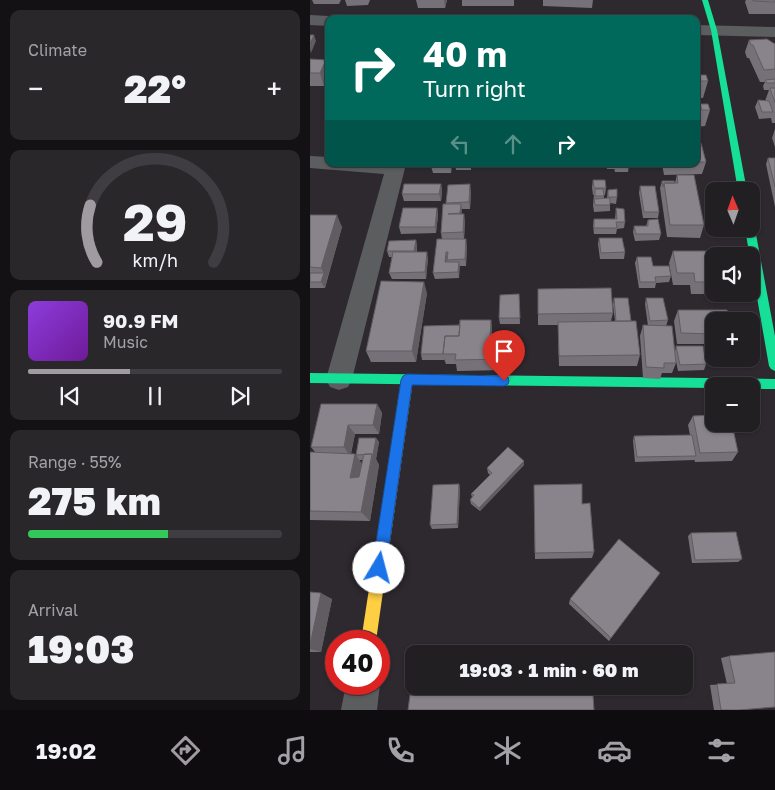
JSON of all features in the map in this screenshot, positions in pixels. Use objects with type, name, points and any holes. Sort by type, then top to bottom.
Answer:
[{"type":"street","points":[[705,0],[714,30],[741,182]]},
{"type":"street","points":[[310,20],[325,21]]},
{"type":"street","points":[[700,30],[775,32]]},
{"type":"street","points":[[310,162],[325,163]]},
{"type":"street","points":[[339,379],[395,167]]},
{"type":"street","points":[[752,238],[775,366]]},
{"type":"street","points":[[310,378],[775,384]]},
{"type":"street","points":[[370,630],[407,380]]},
{"type":"street","points":[[359,710],[361,695]]},
{"type":"building","points":[[775,0],[775,2],[753,1]]},
{"type":"building","points":[[310,35],[314,35],[310,44]]},
{"type":"building","points":[[767,39],[775,44],[775,69],[764,70],[749,40]]},
{"type":"building","points":[[310,59],[325,60],[320,73],[310,73]]},
{"type":"building","points":[[700,75],[706,75],[708,81],[700,81]]},
{"type":"building","points":[[775,79],[775,83],[767,83],[765,80]]},
{"type":"building","points":[[770,88],[775,88],[775,103]]},
{"type":"building","points":[[758,100],[769,101],[773,112],[762,112]]},
{"type":"building","points":[[700,104],[708,104],[710,110],[702,110]]},
{"type":"building","points":[[700,143],[701,143],[706,162],[700,162]]},
{"type":"building","points":[[768,158],[775,158],[775,187]]},
{"type":"building","points":[[677,175],[694,175],[704,225],[670,225],[664,183],[678,183]]},
{"type":"building","points":[[593,180],[605,180],[606,188],[594,188]]},
{"type":"building","points":[[662,181],[674,181],[675,183],[664,183],[663,187]]},
{"type":"building","points":[[404,184],[441,184],[439,194],[402,194]]},
{"type":"building","points":[[470,184],[469,202],[446,203],[448,185]]},
{"type":"building","points":[[640,186],[655,186],[659,212],[644,212]]},
{"type":"building","points":[[595,189],[603,189],[604,196],[595,196]]},
{"type":"building","points":[[617,189],[617,197],[608,197],[608,190]]},
{"type":"building","points":[[610,198],[610,205],[595,205],[594,199]]},
{"type":"building","points":[[443,204],[461,204],[460,213],[448,214],[464,214],[463,232],[441,233]]},
{"type":"building","points":[[403,208],[437,208],[435,227],[399,227]]},
{"type":"building","points":[[616,208],[624,209],[625,222],[616,222],[617,228],[594,228],[594,219],[617,219]]},
{"type":"building","points":[[310,215],[337,215],[321,268],[310,267]]},
{"type":"building","points":[[658,219],[661,234],[636,234],[634,226],[648,226],[648,220]]},
{"type":"building","points":[[599,238],[622,238],[625,252],[601,253]]},
{"type":"building","points":[[437,239],[466,239],[465,259],[447,260],[448,252],[446,252],[445,262],[459,262],[458,272],[433,273]]},
{"type":"building","points":[[416,240],[414,251],[387,251],[389,241]]},
{"type":"building","points":[[673,251],[705,251],[705,282],[695,282],[694,273],[677,273]]},
{"type":"building","points":[[393,252],[427,252],[425,272],[389,273]]},
{"type":"building","points":[[637,257],[651,257],[653,266],[669,266],[671,276],[655,277],[656,282],[640,282]]},
{"type":"building","points":[[310,273],[324,273],[321,282],[310,282]]},
{"type":"building","points":[[381,281],[424,282],[412,351],[366,351]]},
{"type":"building","points":[[611,288],[613,313],[538,314],[538,289]]},
{"type":"building","points":[[519,294],[520,318],[499,318],[500,295]]},
{"type":"building","points":[[614,298],[628,298],[631,321],[616,321]]},
{"type":"building","points":[[646,298],[663,298],[668,320],[650,321]]},
{"type":"building","points":[[678,310],[727,310],[727,312],[705,312],[705,334],[681,333]]},
{"type":"building","points":[[460,320],[491,320],[490,338],[503,337],[503,359],[455,360],[456,354],[443,354],[445,336],[459,336]]},
{"type":"building","points":[[636,321],[640,355],[559,356],[558,322]]},
{"type":"building","points":[[460,325],[459,336],[445,336],[443,354],[421,354],[424,326]]},
{"type":"building","points":[[643,325],[672,326],[676,363],[664,363],[664,368],[646,367]]},
{"type":"building","points":[[676,346],[703,346],[705,364],[680,365]]},
{"type":"building","points":[[321,404],[377,404],[373,425],[348,425],[344,447],[311,447]]},
{"type":"building","points":[[705,415],[705,432],[734,432],[738,452],[700,453],[693,416]]},
{"type":"building","points":[[692,435],[696,456],[637,457],[634,436]]},
{"type":"building","points":[[359,438],[376,438],[373,455],[356,455]]},
{"type":"building","points":[[508,447],[524,461],[479,508],[470,500],[474,495],[471,494],[492,473],[487,468]]},
{"type":"building","points":[[310,452],[355,454],[350,478],[359,477],[364,454],[372,454],[361,512],[310,511]]},
{"type":"building","points":[[459,484],[457,524],[430,525],[433,485]]},
{"type":"building","points":[[582,484],[582,504],[590,503],[594,552],[535,553],[534,485]]},
{"type":"building","points":[[736,532],[742,559],[695,560],[691,533]]},
{"type":"building","points":[[619,539],[660,573],[611,638],[570,599]]},
{"type":"building","points":[[310,592],[321,593],[310,645]]},
{"type":"building","points":[[775,652],[775,707],[721,710],[717,684],[735,683],[729,656]]},
{"type":"building","points":[[410,695],[593,695],[594,710],[408,710]]},
{"type":"traffic: fast","points":[[705,0],[714,30],[741,182]]},
{"type":"traffic: fast","points":[[752,238],[775,366]]},
{"type":"traffic: fast","points":[[310,378],[775,384]]},
{"type":"traffic: slow","points":[[370,630],[407,380]]},
{"type":"route","points":[[379,568],[407,380],[504,381]]}]
